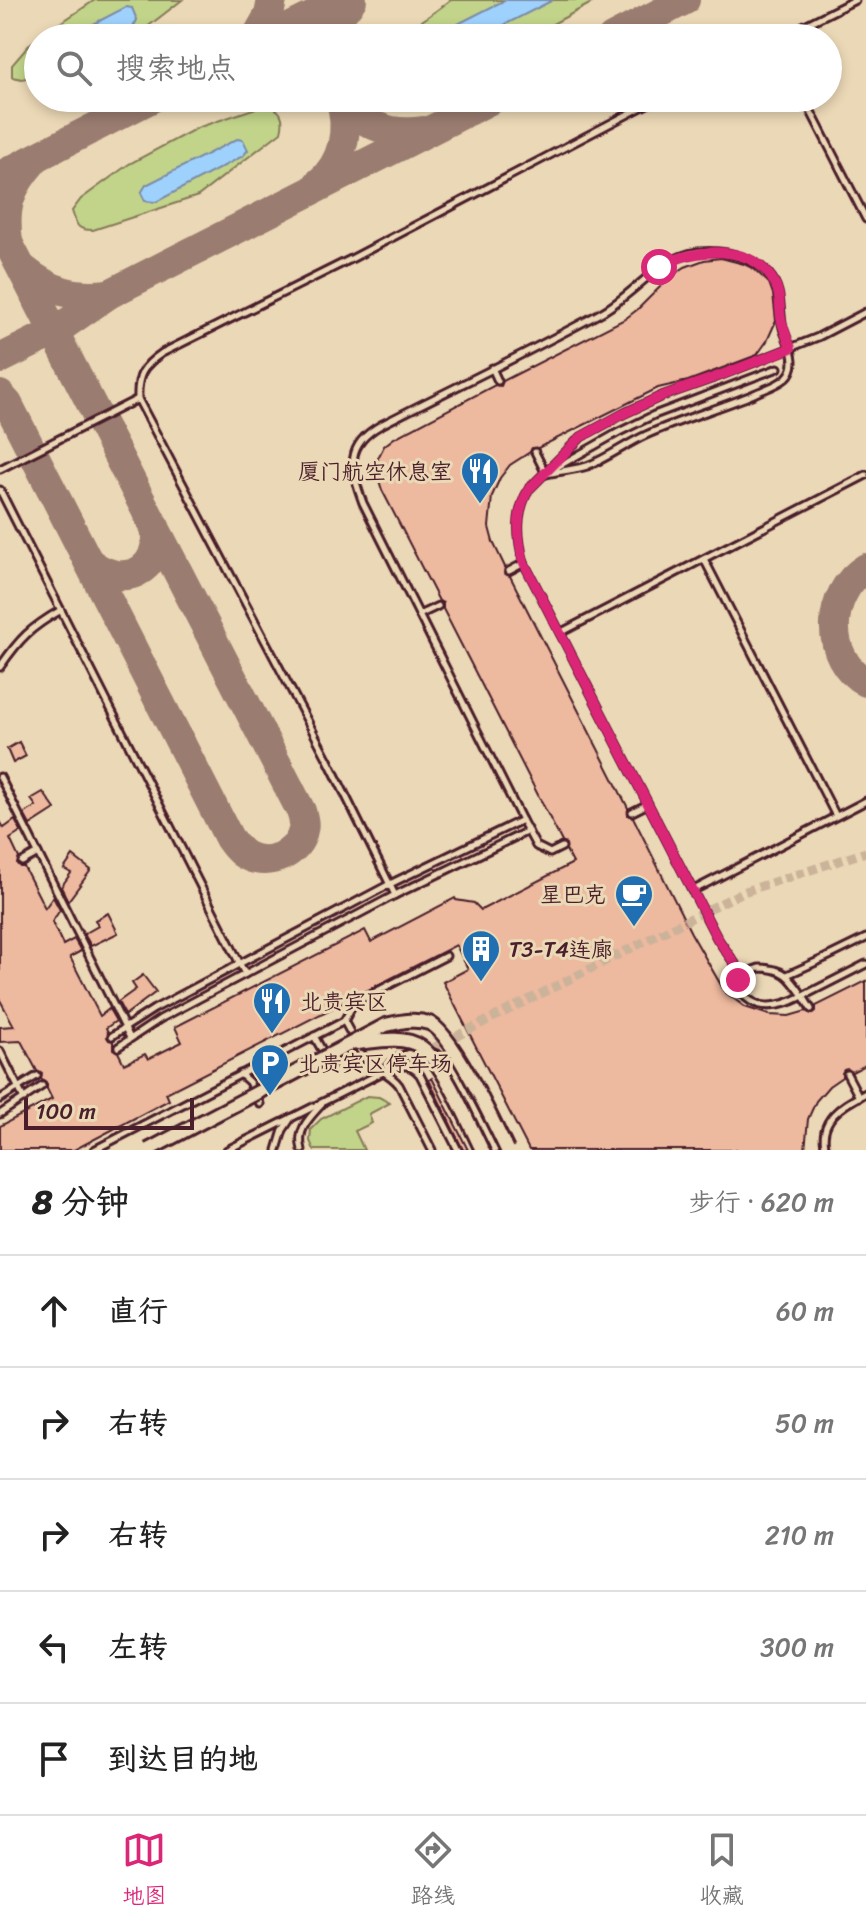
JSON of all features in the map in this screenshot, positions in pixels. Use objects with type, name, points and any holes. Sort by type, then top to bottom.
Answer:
[{"type":"main road","points":[[148,1150],[386,1025],[410,1020],[432,1024],[449,1043],[464,1065],[507,1150]]},
{"type":"main road","points":[[350,1044],[399,1040],[420,1046],[439,1066],[482,1150]]},
{"type":"lane","points":[[807,24],[855,0]]},
{"type":"lane","points":[[395,895],[328,760],[138,399],[137,385],[146,365],[162,353],[353,258],[632,112]]},
{"type":"lane","points":[[811,112],[866,219]]},
{"type":"lane","points":[[546,474],[583,467],[644,436],[779,383],[792,370],[793,363],[783,327],[778,289],[770,276],[760,266],[730,253],[713,251],[672,260],[605,310],[369,432],[356,449],[354,465],[363,503],[522,820],[536,846],[550,853],[562,847]]},
{"type":"lane","points":[[742,974],[717,938],[692,891],[524,563],[518,532],[519,516],[529,489],[581,437],[662,396],[818,337],[866,312]]},
{"type":"lane","points":[[492,368],[498,381]]},
{"type":"lane","points":[[546,474],[654,415],[778,368]]},
{"type":"lane","points":[[0,469],[138,399]]},
{"type":"lane","points":[[535,452],[546,474]]},
{"type":"lane","points":[[560,633],[866,475]]},
{"type":"lane","points":[[0,490],[245,974]]},
{"type":"lane","points":[[704,559],[836,816]]},
{"type":"lane","points":[[509,571],[524,563]]},
{"type":"lane","points":[[419,615],[438,606]]},
{"type":"lane","points":[[0,667],[17,642],[39,623],[61,610]]},
{"type":"lane","points":[[0,777],[130,1038]]},
{"type":"lane","points":[[692,891],[866,801]]},
{"type":"lane","points":[[632,812],[648,804]]},
{"type":"lane","points":[[112,1036],[154,1009],[390,884],[522,820]]},
{"type":"lane","points":[[118,1047],[160,1019],[245,974],[395,895],[528,831]]},
{"type":"lane","points":[[22,862],[38,853]]},
{"type":"lane","points":[[787,975],[866,938]]},
{"type":"lane","points":[[94,1150],[344,1021],[354,1003],[446,956]]},
{"type":"lane","points":[[811,1009],[803,996],[787,975],[770,968],[742,974],[737,985],[742,995],[753,1002],[768,1007],[785,1005],[803,996],[866,964]]},
{"type":"lane","points":[[344,1021],[364,1058],[393,1077],[399,1085],[432,1150]]},
{"type":"lane","points":[[314,1036],[331,1066]]},
{"type":"lane","points":[[385,1071],[391,1062],[409,1053],[425,1050],[436,1053],[453,1069],[495,1150]]},
{"type":"lane","points":[[0,1051],[24,1099]]},
{"type":"lane","points":[[227,1150],[385,1071],[405,1065],[417,1071],[458,1150]]},
{"type":"lane","points":[[240,1074],[249,1082],[260,1104]]},
{"type":"lane","points":[[847,1074],[859,1097]]},
{"type":"lane","points":[[0,1099],[37,1076]]},
{"type":"lane","points":[[0,1114],[42,1086]]},
{"type":"lane","points":[[826,1150],[824,1133],[827,1121],[837,1110],[866,1093]]},
{"type":"lane","points":[[302,1150],[299,1141],[301,1131],[325,1101]]},
{"type":"lane","points":[[277,1150],[283,1130],[292,1118]]},
{"type":"green space","points":[[95,0],[182,0],[151,24],[59,24]]},
{"type":"green space","points":[[451,0],[597,0],[553,24],[418,24]]},
{"type":"green space","points":[[24,51],[24,78],[12,77],[12,65]]},
{"type":"green space","points":[[244,112],[278,112],[282,122],[281,132],[198,196],[93,230],[77,224],[72,211],[81,199],[129,164],[197,128]]},
{"type":"green space","points":[[367,1096],[379,1097],[390,1103],[369,1114],[372,1123],[355,1131],[364,1150],[314,1150],[310,1141],[311,1129],[321,1119]]},
{"type":"water","points":[[505,0],[553,0],[506,24],[458,24]]},
{"type":"water","points":[[126,7],[132,8],[137,20],[134,24],[93,24]]},
{"type":"water","points":[[237,139],[243,140],[248,150],[243,156],[156,202],[145,201],[141,193],[146,185]]},
{"type":"building","points":[[721,258],[754,269],[769,283],[776,321],[757,355],[688,381],[658,388],[538,448],[532,448],[510,465],[500,478],[492,496],[489,527],[505,567],[504,573],[510,576],[628,808],[628,815],[633,817],[691,933],[725,992],[745,1007],[769,1015],[789,1016],[806,1011],[812,1014],[816,1006],[866,981],[866,1065],[852,1072],[844,1070],[842,1077],[816,1101],[808,1119],[805,1150],[529,1150],[443,982],[468,969],[456,945],[166,1093],[169,1100],[74,1150],[0,1150],[0,1126],[52,1099],[47,1084],[41,1079],[42,1074],[37,1071],[21,1041],[0,1042],[0,1027],[14,1026],[0,1000],[0,821],[4,828],[15,820],[21,832],[10,839],[19,858],[17,864],[24,867],[45,908],[53,897],[60,910],[52,922],[63,945],[74,939],[81,951],[70,957],[100,1016],[109,1009],[116,1021],[106,1028],[107,1037],[113,1041],[113,1049],[124,1064],[145,1054],[148,1059],[182,1042],[175,1027],[365,930],[371,942],[455,898],[474,903],[481,910],[573,863],[566,844],[562,842],[443,609],[443,603],[439,601],[382,490],[377,474],[378,458],[384,446],[394,438],[495,385],[501,386],[503,381],[625,319],[685,267]]},
{"type":"building","points":[[19,742],[26,756],[13,763],[7,749]]},
{"type":"building","points":[[43,792],[55,809],[30,825],[24,814],[36,806],[31,799]]},
{"type":"building","points":[[73,856],[91,870],[68,901],[61,887],[71,873],[64,869]]},
{"type":"building","points":[[108,913],[118,933],[91,946],[84,934],[98,926],[95,920]]},
{"type":"building","points":[[143,975],[156,992],[125,1015],[118,1002],[136,989],[132,983]]},
{"type":"building","points":[[432,1078],[468,1150],[463,1150],[429,1080]]},
{"type":"taxiway","points":[[264,24],[272,0]]},
{"type":"taxiway","points":[[297,24],[345,0]]},
{"type":"taxiway","points":[[336,24],[352,0]]},
{"type":"taxiway","points":[[639,24],[685,0]]},
{"type":"taxiway","points":[[0,176],[125,112]]},
{"type":"taxiway","points":[[318,184],[339,156],[344,133],[343,112]]},
{"type":"taxiway","points":[[355,112],[367,122],[387,130],[423,131]]},
{"type":"taxiway","points":[[0,359],[54,332],[109,294],[466,112]]},
{"type":"taxiway","points":[[8,242],[10,198],[19,179],[34,160]]},
{"type":"taxiway","points":[[0,227],[301,811],[303,830],[296,846],[289,852],[273,859],[255,859],[242,852],[229,838],[8,404],[0,395]]},
{"type":"taxiway","points":[[22,268],[62,291],[84,295],[109,294]]},
{"type":"taxiway","points":[[88,561],[114,574],[137,572],[153,556],[155,527]]},
{"type":"taxiway","points":[[866,568],[843,593],[835,625],[842,658],[866,682]]},
{"type":"tunnel","points":[[395,1067],[743,892],[866,852]]},
{"type":"place","name":"厦门航空休息室","points":[[480,505]]},
{"type":"place","name":"星巴克","points":[[634,928]]},
{"type":"place","name":"T3-T4连廊","points":[[481,983]]},
{"type":"place","name":"北贵宾区","points":[[272,1035]]},
{"type":"place","name":"北贵宾区停车场","points":[[270,1097]]},
{"type":"route","points":[[659,267],[683,256],[713,251],[730,253],[760,266],[778,289],[783,327],[791,348],[662,396],[581,437],[529,489],[519,516],[518,532],[524,563],[717,938],[742,974],[738,980]]}]
